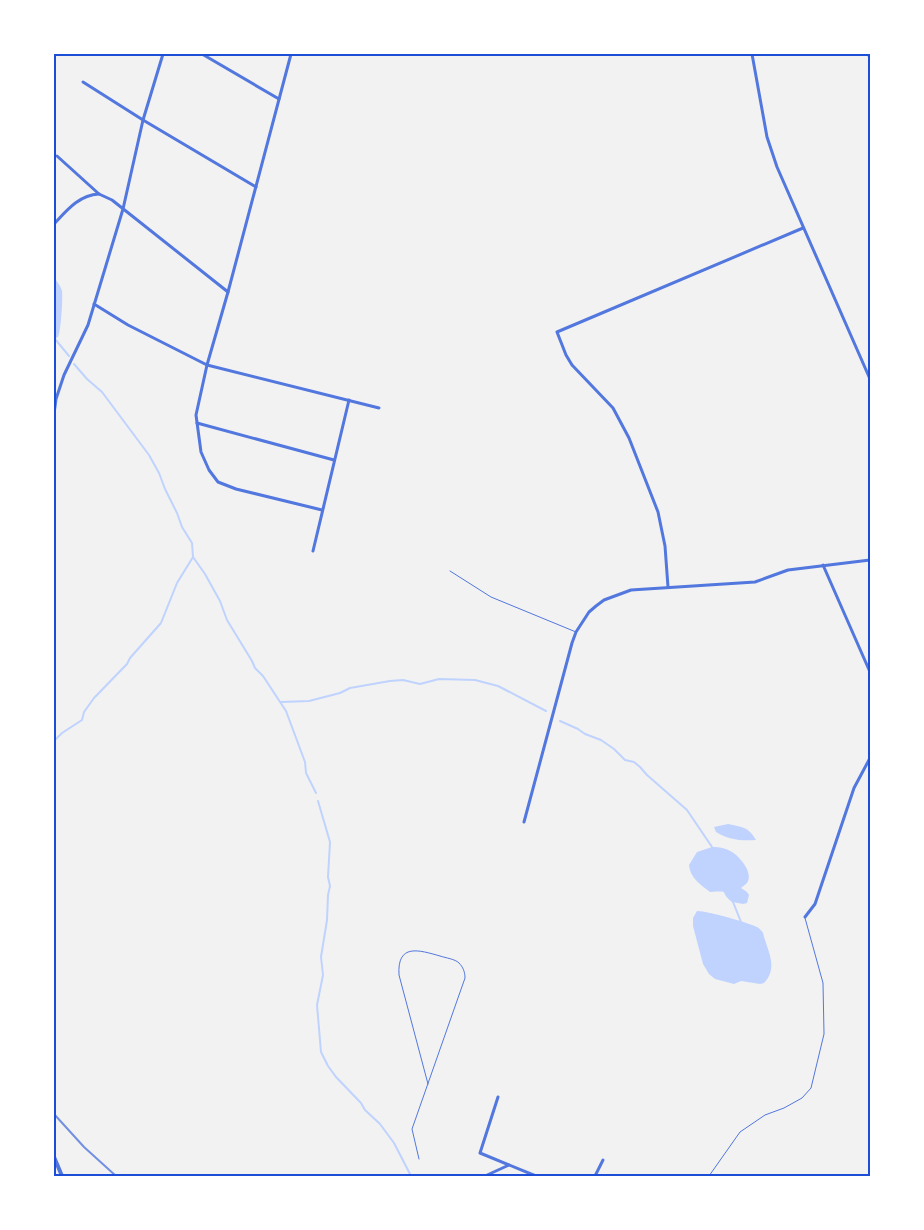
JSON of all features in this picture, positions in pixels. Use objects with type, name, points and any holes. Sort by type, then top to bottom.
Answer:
[{"type":"street","points":[[54,414],[56,399],[64,375],[88,325],[123,210],[143,120],[163,54]]},
{"type":"street","points":[[202,54],[279,99]]},
{"type":"street","points":[[291,54],[207,365],[197,407],[197,423],[201,452],[208,470],[218,482],[236,489],[322,510]]},
{"type":"street","points":[[752,54],[768,137],[777,167],[870,379]]},
{"type":"street","points":[[83,82],[256,187]]},
{"type":"street","points":[[57,156],[99,194],[112,200],[228,292]]},
{"type":"street","points":[[54,224],[82,198],[90,194],[99,194]]},
{"type":"street","points":[[668,587],[665,546],[658,512],[629,438],[613,408],[572,365],[566,356],[557,332],[803,228]]},
{"type":"street","points":[[94,304],[207,365],[379,408]]},
{"type":"street","points":[[312,551],[349,400]]},
{"type":"street","points":[[197,423],[334,460]]},
{"type":"street","points":[[524,822],[576,632],[589,612],[604,600],[631,590],[755,582],[788,570],[870,560]]},
{"type":"street","points":[[823,566],[870,672]]},
{"type":"street","points":[[805,917],[815,904],[854,788],[870,758]]},
{"type":"street","points":[[498,1097],[480,1153],[536,1176]]},
{"type":"street","points":[[54,1158],[62,1176]]},
{"type":"street","points":[[595,1176],[603,1160]]},
{"type":"street","points":[[485,1176],[509,1165]]},
{"type":"lane","points":[[864,54],[870,57]]},
{"type":"lane","points":[[450,571],[491,596],[576,632]]},
{"type":"lane","points":[[709,1176],[740,1132],[765,1115],[784,1108],[802,1098],[811,1088],[824,1034],[823,983],[805,917]]},
{"type":"lane","points":[[419,1159],[412,1130],[428,1084],[465,974],[462,967],[456,961],[415,950],[407,952],[401,958],[399,963],[400,975],[428,1084]]},
{"type":"water","points":[[54,276],[62,295],[59,334],[54,339]]},
{"type":"water","points":[[728,824],[748,830],[756,840],[735,839],[716,832],[714,827]]},
{"type":"water","points":[[712,847],[730,851],[745,866],[749,879],[741,888],[749,895],[747,903],[732,902],[724,892],[710,892],[691,874],[689,865],[697,852]]},
{"type":"water","points":[[697,911],[737,920],[753,925],[761,930],[771,958],[771,971],[764,983],[741,981],[734,984],[715,979],[709,974],[703,964],[693,926],[693,918]]},
{"type":"waterway","points":[[55,339],[69,356]]},
{"type":"waterway","points":[[74,364],[102,392],[149,455],[159,473],[182,527],[192,543],[193,557],[205,574],[220,601],[227,620],[255,668],[263,676],[286,711],[305,762],[306,773],[316,793]]},
{"type":"waterway","points":[[54,741],[62,733],[82,720],[84,712],[94,698],[127,664],[130,658],[161,623],[177,583],[193,557]]},
{"type":"waterway","points":[[281,702],[309,701],[340,693],[350,688],[390,681],[403,680],[420,684],[439,679],[475,680],[498,686],[546,711]]},
{"type":"waterway","points":[[560,721],[601,740],[625,760],[634,762],[687,810],[712,847]]},
{"type":"waterway","points":[[318,801],[330,842],[328,877],[330,886],[321,957],[323,975],[317,1005],[321,1052],[336,1077],[380,1124],[394,1143],[411,1176]]},
{"type":"waterway","points":[[733,902],[741,922]]},
{"type":"railway","points":[[54,1114],[84,1147],[116,1176]]}]
